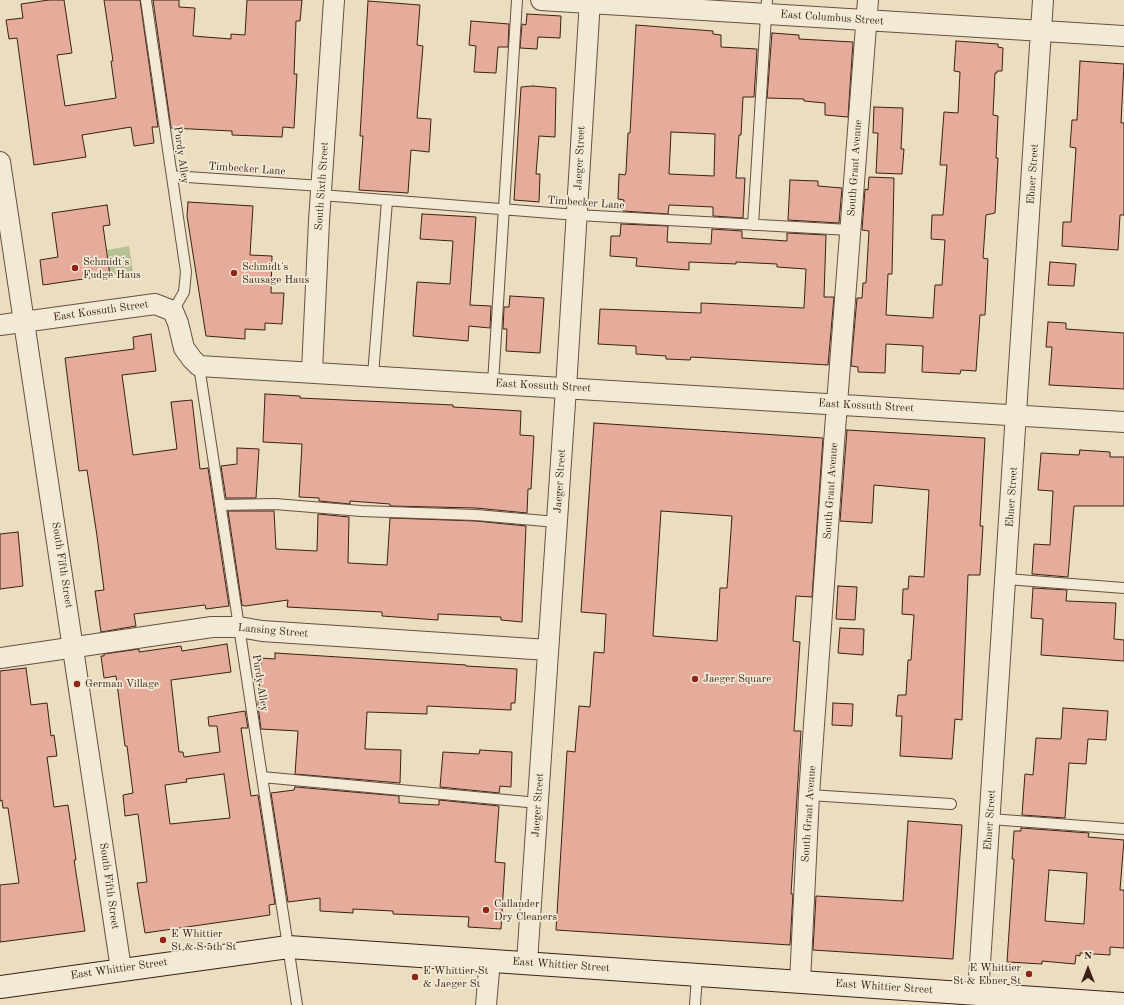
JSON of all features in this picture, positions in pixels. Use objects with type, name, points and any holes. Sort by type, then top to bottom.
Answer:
[{"type":"street","name":"South Sixth Street","points":[[312,371],[321,191],[334,0]]},
{"type":"street","name":"East Columbus Street","points":[[541,0],[766,7],[867,20],[1124,36]]},
{"type":"street","name":"South Grant Avenue","points":[[800,982],[809,795],[868,0]]},
{"type":"street","name":"Ebner Street","points":[[971,997],[990,819],[1043,0]]},
{"type":"street","name":"Jaeger Street","points":[[527,962],[566,388],[590,2]]},
{"type":"street","name":"South Fifth Street","points":[[0,162],[74,647],[121,969]]},
{"type":"street","name":"East Kossuth Street","points":[[0,325],[155,304],[174,311]]},
{"type":"street","points":[[174,311],[184,348],[199,366]]},
{"type":"street","name":"East Kossuth Street","points":[[199,366],[312,371],[1124,422]]},
{"type":"street","name":"Lansing Street","points":[[0,658],[212,627],[239,627],[262,631],[548,650]]},
{"type":"street","name":"East Whittier Street","points":[[0,987],[288,947],[527,962],[800,982],[971,997],[1124,1004]]},
{"type":"street","points":[[486,1005],[490,960]]},
{"type":"lane","name":"Purdy Alley","points":[[146,0],[186,272],[184,292],[174,311]]},
{"type":"lane","points":[[493,383],[517,0]]},
{"type":"lane","points":[[752,225],[766,7]]},
{"type":"lane","name":"Timbecker Lane","points":[[172,176],[321,191],[387,201],[577,215],[850,230]]},
{"type":"lane","points":[[373,375],[387,201]]},
{"type":"lane","name":"Purdy Alley","points":[[199,366],[297,1005]]},
{"type":"lane","points":[[221,504],[275,504],[361,511],[476,516],[557,522]]},
{"type":"lane","points":[[1006,579],[1124,588]]},
{"type":"lane","points":[[262,777],[538,803]]},
{"type":"lane","points":[[809,795],[951,804]]},
{"type":"lane","points":[[990,819],[1124,829]]},
{"type":"lane","points":[[695,1005],[697,975]]},
{"type":"green space","points":[[129,246],[133,272],[110,275],[107,250]]},
{"type":"building","points":[[49,0],[64,0],[72,53],[57,55],[65,106],[116,98],[111,61],[113,61],[104,0],[140,0],[158,127],[152,127],[154,143],[134,146],[131,127],[82,135],[86,157],[34,165],[17,38],[9,39],[6,20],[23,18],[21,4]]},
{"type":"building","points":[[153,0],[179,0],[179,7],[195,8],[193,36],[231,39],[231,34],[245,35],[247,0],[302,0],[300,21],[296,21],[294,74],[297,74],[294,128],[283,127],[282,137],[232,135],[232,131],[171,128]]},
{"type":"building","points":[[368,1],[420,5],[417,45],[423,46],[417,118],[431,119],[429,152],[411,150],[408,193],[359,190],[363,136],[360,136]]},
{"type":"building","points":[[527,14],[561,16],[560,38],[538,37],[537,49],[520,48],[522,24],[526,25]]},
{"type":"building","points":[[471,21],[509,24],[508,47],[498,47],[496,73],[474,72],[476,46],[469,45]]},
{"type":"building","points":[[636,25],[713,31],[713,34],[721,35],[721,47],[757,49],[754,97],[743,97],[741,135],[739,135],[736,178],[745,178],[743,218],[713,216],[713,207],[669,205],[668,214],[623,211],[624,200],[618,199],[619,174],[625,175],[626,172],[628,133],[630,133]],"holes":[[[671,132],[715,134],[714,176],[669,174]]]},
{"type":"building","points":[[772,33],[799,35],[799,39],[853,42],[848,117],[825,115],[825,103],[804,101],[804,99],[767,98]]},
{"type":"building","points":[[956,41],[998,44],[998,47],[1003,48],[1002,71],[997,71],[997,73],[995,73],[993,115],[998,116],[996,158],[998,158],[995,213],[986,215],[983,258],[988,259],[985,315],[980,315],[976,371],[961,370],[960,374],[922,372],[923,346],[886,344],[885,373],[858,372],[858,367],[851,366],[857,298],[862,298],[863,283],[866,283],[869,231],[862,230],[865,189],[868,190],[869,177],[894,178],[892,274],[888,274],[886,315],[933,318],[935,285],[942,285],[945,240],[931,239],[932,215],[943,215],[947,165],[940,165],[944,112],[958,113],[960,72],[954,71]]},
{"type":"building","points":[[1080,61],[1124,64],[1121,123],[1124,123],[1124,215],[1120,215],[1118,250],[1062,246],[1063,222],[1071,222],[1076,148],[1070,147],[1072,120],[1077,120]]},
{"type":"building","points":[[533,86],[556,88],[555,137],[539,136],[536,174],[540,174],[539,202],[514,200],[521,87]]},
{"type":"building","points":[[874,107],[903,108],[901,149],[904,149],[902,174],[876,173],[878,133],[873,133]]},
{"type":"building","points":[[790,180],[818,181],[818,186],[842,188],[839,223],[788,220]]},
{"type":"building","name":"Schmidt's Sausage Haus","points":[[188,202],[253,206],[250,255],[272,256],[271,293],[284,293],[282,324],[265,323],[265,330],[245,329],[245,339],[206,336],[187,216]]},
{"type":"building","points":[[107,205],[110,225],[103,226],[110,275],[43,285],[40,260],[58,257],[52,213]]},
{"type":"building","points":[[422,214],[476,217],[470,305],[491,306],[490,328],[469,326],[468,341],[413,336],[417,282],[450,284],[453,241],[420,239]]},
{"type":"building","points":[[621,224],[668,226],[667,242],[711,244],[712,229],[742,231],[742,238],[787,241],[787,233],[826,235],[824,297],[834,297],[828,365],[691,357],[690,360],[666,359],[666,356],[636,354],[636,346],[598,344],[600,309],[701,313],[701,303],[804,308],[806,269],[777,267],[777,264],[736,262],[736,264],[689,262],[689,270],[636,266],[637,258],[610,256],[611,236],[620,236]]},
{"type":"building","points":[[1050,262],[1076,264],[1074,286],[1048,285]]},
{"type":"building","points":[[510,296],[544,298],[540,353],[506,351],[507,329],[503,329],[504,307],[509,307]]},
{"type":"building","points":[[1048,322],[1066,323],[1066,329],[1124,333],[1124,389],[1049,385],[1052,347],[1046,347]]},
{"type":"building","points":[[151,334],[156,371],[122,375],[133,455],[177,449],[171,402],[192,400],[200,469],[208,468],[229,606],[206,609],[205,605],[134,614],[136,626],[101,632],[95,591],[104,590],[97,536],[87,470],[79,471],[65,358],[134,349],[133,337]]},
{"type":"building","points":[[265,394],[300,396],[300,398],[453,405],[453,407],[521,411],[520,435],[534,436],[531,489],[528,489],[527,513],[476,508],[390,506],[390,504],[350,501],[350,504],[319,501],[319,498],[299,497],[302,444],[263,442]]},
{"type":"building","name":"Jaeger Square","points":[[594,423],[823,438],[812,597],[796,596],[793,641],[800,642],[794,731],[801,731],[791,894],[793,894],[790,945],[556,930],[567,751],[575,752],[579,706],[590,707],[594,652],[604,653],[606,614],[581,612]],"holes":[[[661,511],[732,516],[727,588],[720,588],[717,641],[653,636]]]},
{"type":"building","points":[[847,430],[985,438],[980,526],[983,526],[980,575],[968,575],[962,720],[955,719],[952,759],[900,756],[902,716],[896,716],[898,695],[906,695],[908,660],[911,660],[914,615],[902,614],[903,589],[908,589],[909,576],[924,577],[929,490],[874,485],[872,523],[840,521]]},
{"type":"building","points":[[237,448],[259,449],[256,498],[226,498],[221,466],[237,464]]},
{"type":"building","points":[[1080,450],[1110,452],[1110,457],[1124,457],[1124,506],[1074,506],[1068,577],[1032,574],[1034,544],[1050,545],[1053,491],[1038,490],[1041,453],[1079,455]]},
{"type":"building","points":[[228,511],[274,511],[276,549],[317,551],[318,514],[349,517],[348,563],[387,565],[390,518],[476,521],[526,526],[522,622],[501,620],[501,617],[438,614],[438,620],[382,616],[382,612],[287,607],[288,600],[245,606],[242,605]]},
{"type":"building","points":[[18,532],[23,586],[0,589],[0,534]]},
{"type":"building","points":[[838,586],[857,587],[855,620],[836,619]]},
{"type":"building","points":[[1033,588],[1067,590],[1066,601],[1116,603],[1114,639],[1124,640],[1124,661],[1041,655],[1043,619],[1031,618]]},
{"type":"building","points":[[840,628],[864,629],[863,655],[838,653]]},
{"type":"building","points":[[227,644],[231,672],[171,680],[179,752],[183,752],[184,757],[220,752],[217,726],[209,726],[208,717],[245,711],[248,728],[241,728],[248,777],[251,796],[258,795],[275,904],[269,905],[270,915],[145,933],[137,883],[147,882],[138,814],[125,816],[123,795],[133,793],[127,746],[125,746],[116,676],[104,678],[101,656],[104,656],[104,654],[139,649],[139,652],[181,646],[182,651]],"holes":[[[224,774],[230,818],[170,824],[165,785],[187,782],[186,779]]]},
{"type":"building","points":[[275,653],[517,669],[515,703],[511,703],[511,710],[427,706],[427,714],[367,712],[365,749],[401,750],[400,783],[295,774],[298,731],[261,729],[258,706],[261,658],[275,659]]},
{"type":"building","points":[[26,668],[31,705],[47,703],[51,736],[54,735],[57,756],[47,757],[54,807],[68,805],[76,860],[74,860],[85,931],[0,942],[0,885],[19,883],[8,808],[3,808],[2,800],[0,801],[0,671]]},
{"type":"building","points":[[833,703],[853,704],[852,726],[832,725]]},
{"type":"building","points":[[1063,708],[1108,711],[1106,740],[1088,739],[1086,764],[1069,763],[1065,818],[1022,815],[1025,774],[1033,775],[1036,738],[1061,739]]},
{"type":"building","points":[[480,750],[512,752],[511,787],[500,786],[499,793],[440,787],[443,752],[479,754]]},
{"type":"building","points":[[295,787],[399,796],[399,803],[439,805],[439,800],[499,806],[495,862],[505,863],[501,929],[468,927],[469,917],[393,914],[393,911],[353,909],[353,913],[320,911],[320,898],[288,902],[271,793],[294,790]]},
{"type":"building","points":[[908,821],[962,825],[953,959],[813,950],[816,896],[903,901]]},
{"type":"building","points":[[1021,828],[1089,833],[1088,837],[1124,840],[1120,890],[1124,890],[1124,948],[1110,947],[1110,955],[1080,953],[1080,956],[1076,955],[1075,964],[1042,961],[1042,964],[1007,962],[1014,859],[1012,859],[1014,831],[1021,831]],"holes":[[[1049,870],[1087,873],[1084,924],[1045,921]]]},
{"type":"place","name":"Schmidt's Fudge Haus","points":[[75,268]]},
{"type":"place","name":"Schmidt's Sausage Haus","points":[[234,273]]},
{"type":"place","name":"Jaeger Square","points":[[695,679]]},
{"type":"place","name":"German Village","points":[[77,684]]},
{"type":"place","name":"Callander Dry Cleaners","points":[[486,910]]},
{"type":"place","name":"E Whittier St & S 5th St","points":[[163,940]]},
{"type":"place","name":"E Whittier St & Ebner St","points":[[1029,974]]},
{"type":"place","name":"E Whittier St & Jaeger St","points":[[415,977]]}]
